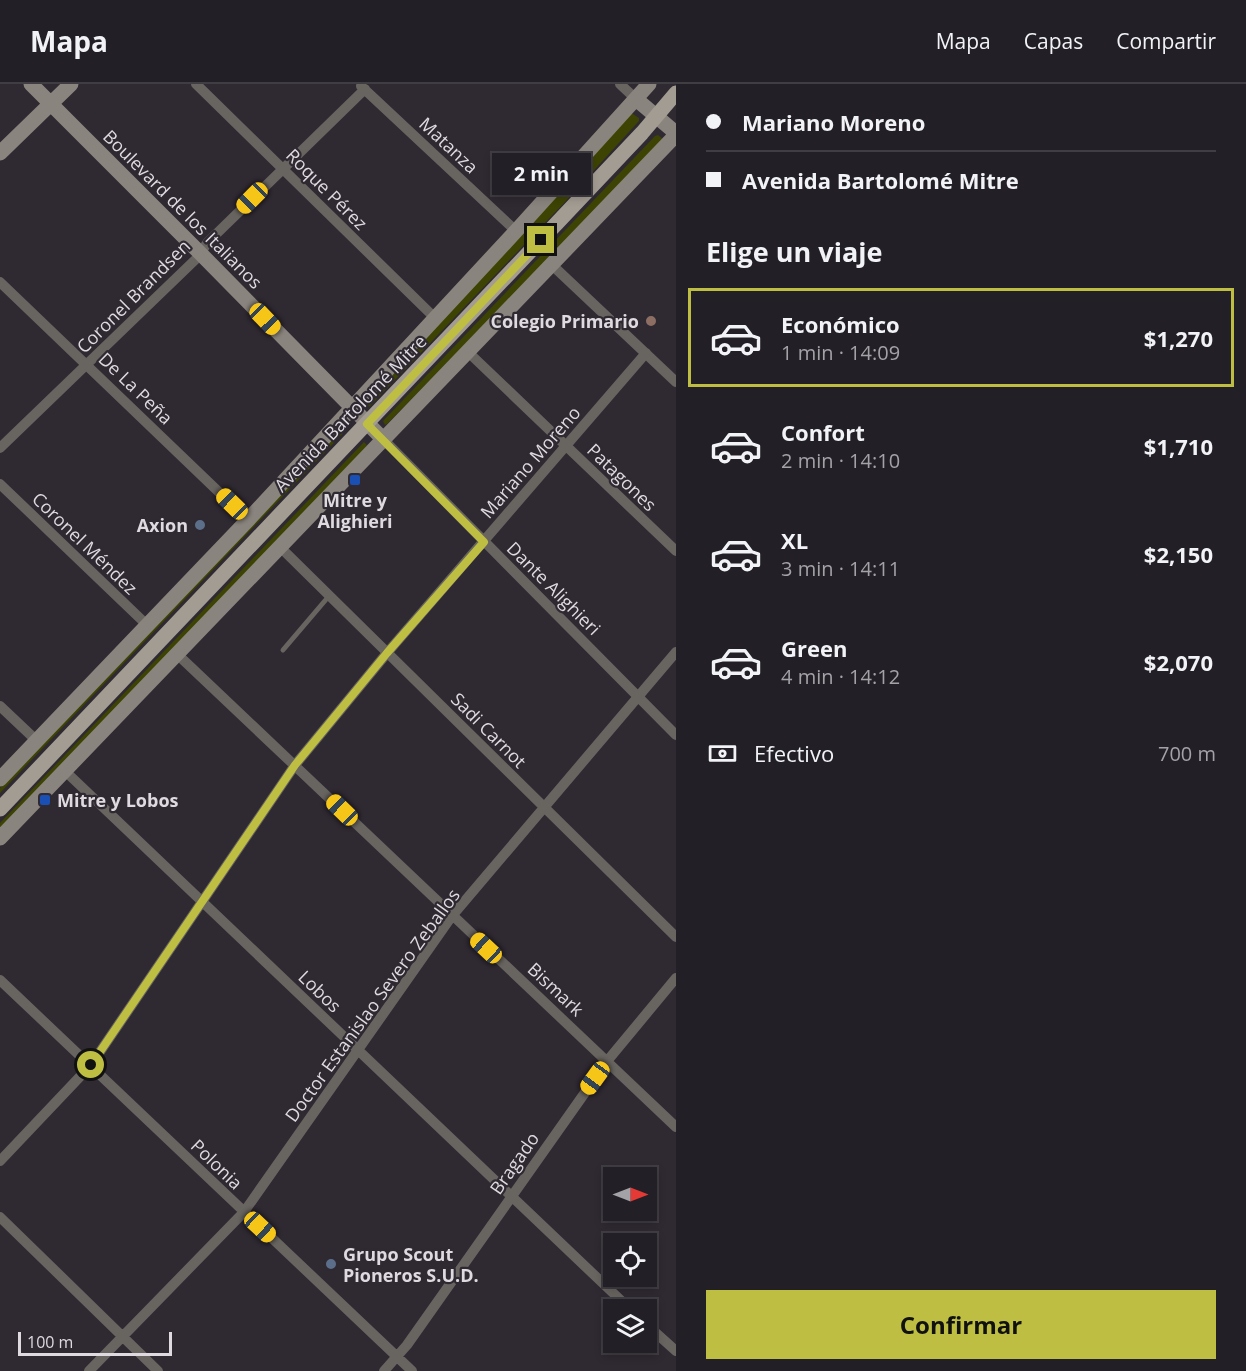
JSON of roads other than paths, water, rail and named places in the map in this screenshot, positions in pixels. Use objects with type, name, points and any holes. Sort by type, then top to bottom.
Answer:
[{"type":"main road","name":"Avenida Bartolomé Mitre","points":[[0,809],[367,424],[676,93]]},
{"type":"street","name":"Boulevard de los Italianos","points":[[31,84],[382,439]]},
{"type":"street","points":[[0,153],[71,84]]},
{"type":"street","name":"Roque Pérez","points":[[196,84],[435,318]]},
{"type":"street","points":[[0,838],[676,134],[620,84]]},
{"type":"street","name":"Avenida Bartolomé Mitre","points":[[0,779],[248,520],[649,84]]},
{"type":"street","name":"Coronel Brandsen","points":[[0,448],[200,253],[208,242],[362,86]]},
{"type":"street","name":"Matanza","points":[[362,86],[516,231]]},
{"type":"street","points":[[551,264],[676,382]]},
{"type":"street","name":"De La Peña","points":[[0,282],[248,520]]},
{"type":"street","name":"Patagones","points":[[468,352],[676,551]]},
{"type":"street","name":"Mariano Moreno","points":[[0,1161],[91,1065],[295,765],[387,653],[646,353]]},
{"type":"street","name":"Dante Alighieri","points":[[382,439],[676,735]]},
{"type":"street","name":"Coronel Méndez","points":[[0,484],[147,625]]},
{"type":"street","name":"Sadi Carnot","points":[[279,546],[676,937]]},
{"type":"street","name":"Doctor Estanislao Severo Zeballos","points":[[89,1371],[244,1212],[452,916],[676,652]]},
{"type":"street","name":"Bismark","points":[[177,654],[676,1126]]},
{"type":"street","points":[[0,706],[37,741]]},
{"type":"street","name":"Lobos","points":[[65,771],[620,1299]]},
{"type":"street","name":"Bragado","points":[[384,1371],[398,1357],[608,1060],[676,978]]},
{"type":"street","name":"Polonia","points":[[0,980],[412,1371]]},
{"type":"street","points":[[0,1217],[158,1371]]},
{"type":"street","points":[[657,1334],[676,1351]]},
{"type":"lane","points":[[283,650],[329,596]]},
{"type":"place","name":"Colegio Primario","points":[[651,321]]},
{"type":"place","name":"Mitre y Alighieri","points":[[355,480]]},
{"type":"place","name":"Axion","points":[[200,525]]},
{"type":"place","name":"Mitre y Lobos","points":[[45,800]]},
{"type":"place","name":"Grupo Scout Pioneros S.U.D.","points":[[331,1264]]}]
